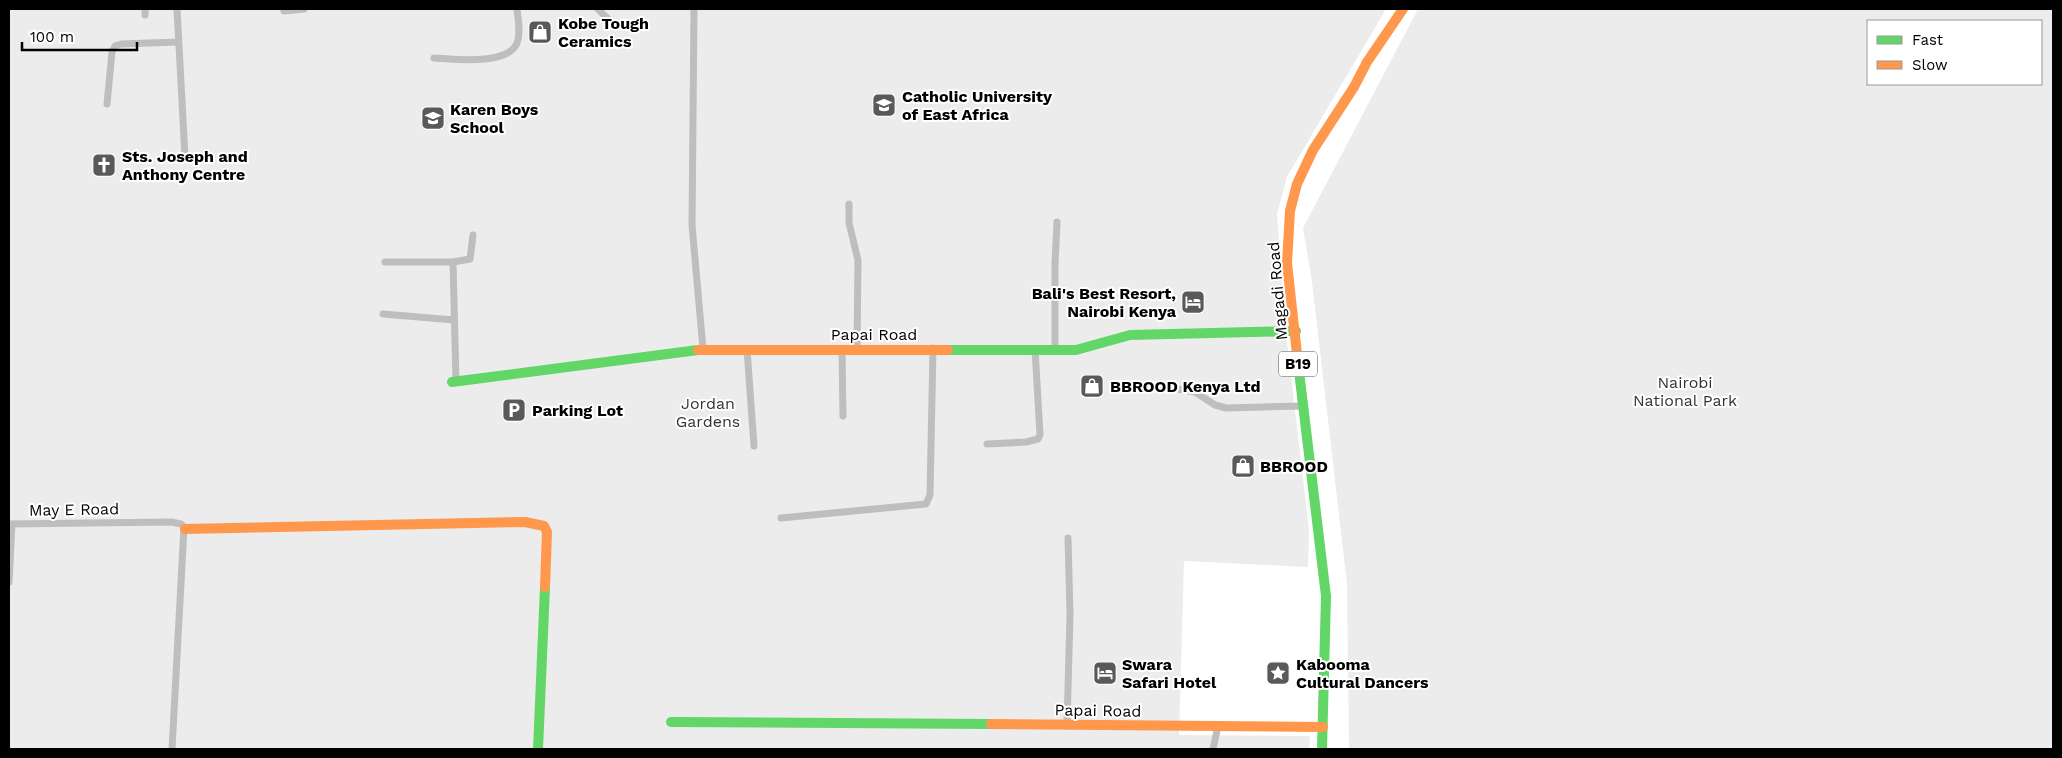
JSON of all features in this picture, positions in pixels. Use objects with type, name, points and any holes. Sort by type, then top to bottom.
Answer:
[{"type":"main road","name":"Magadi Road","points":[[1322,749],[1326,596],[1302,406],[1296,331],[1287,263],[1290,211],[1297,184],[1313,150],[1354,87],[1367,62],[1403,9]]},
{"type":"main road","name":"Papai Road","points":[[454,382],[702,349],[1084,349],[1130,335],[1296,331]]},
{"type":"main road","points":[[185,529],[525,522],[544,526],[547,532],[538,749]]},
{"type":"main road","name":"Papai Road","points":[[671,722],[873,722],[1323,727]]},
{"type":"street","points":[[177,9],[185,157]]},
{"type":"street","points":[[284,12],[304,9]]},
{"type":"street","points":[[434,58],[486,60],[501,57],[517,45],[519,36],[517,9]]},
{"type":"street","points":[[598,9],[616,27]]},
{"type":"street","points":[[694,9],[692,225],[702,349]]},
{"type":"street","points":[[107,104],[112,52],[115,46],[121,44],[178,42]]},
{"type":"street","points":[[849,204],[849,223],[858,260],[857,349]]},
{"type":"street","points":[[1055,349],[1057,222]]},
{"type":"street","points":[[385,262],[453,262],[470,259],[473,235]]},
{"type":"street","points":[[453,262],[454,382]]},
{"type":"street","points":[[383,314],[454,320]]},
{"type":"street","points":[[781,518],[926,504],[930,495],[933,348]]},
{"type":"street","points":[[748,349],[754,446]]},
{"type":"street","points":[[842,349],[843,416]]},
{"type":"street","points":[[987,444],[1026,442],[1038,439],[1040,435],[1035,349]]},
{"type":"street","points":[[1172,388],[1195,392],[1215,405],[1226,408],[1302,406]]},
{"type":"street","name":"May E Road","points":[[10,524],[173,522],[181,524],[185,529]]},
{"type":"street","points":[[9,582],[10,524]]},
{"type":"street","points":[[172,749],[185,529]]},
{"type":"street","points":[[1067,725],[1070,615],[1068,538]]},
{"type":"street","points":[[1213,749],[1218,726]]},
{"type":"green space","name":"Jordan Gardens","points":[[9,9],[1386,9],[1287,177],[1277,214],[1284,316],[1309,529],[1308,567],[1184,561],[1179,735],[1310,736],[1309,749],[9,749]]},
{"type":"green space","name":"Nairobi National Park","points":[[1418,9],[2053,9],[2053,749],[1349,749],[1347,584],[1312,282],[1303,228]]},
{"type":"traffic: fast","points":[[948,350],[1076,350],[1130,335],[1296,331]]},
{"type":"traffic: fast","points":[[452,382],[698,350]]},
{"type":"traffic: fast","points":[[1298,363],[1326,596],[1322,749]]},
{"type":"traffic: fast","points":[[538,749],[545,587]]},
{"type":"traffic: fast","points":[[671,722],[991,724]]},
{"type":"traffic: slow","points":[[1298,363],[1287,263],[1290,211],[1297,184],[1313,150],[1354,87],[1367,62],[1403,9]]},
{"type":"traffic: slow","points":[[698,350],[948,350]]},
{"type":"traffic: slow","points":[[185,529],[525,522],[544,526],[547,532],[545,587]]},
{"type":"traffic: slow","points":[[991,724],[1323,727]]},
{"type":"place","name":"Kobe Tough Ceramics","points":[[540,32]]},
{"type":"place","name":"Catholic University of East Africa","points":[[884,105]]},
{"type":"place","name":"Karen Boys School","points":[[433,118]]},
{"type":"place","name":"Sts. Joseph and Anthony Centre","points":[[104,165]]},
{"type":"place","name":"Bali's Best Resort, Nairobi Kenya","points":[[1193,302]]},
{"type":"place","name":"BBROOD Kenya Ltd","points":[[1092,386]]},
{"type":"place","name":"Parking Lot","points":[[514,410]]},
{"type":"place","name":"BBROOD","points":[[1243,466]]},
{"type":"place","name":"Swara Safari Hotel","points":[[1105,673]]},
{"type":"place","name":"Kabooma Cultural Dancers","points":[[1278,673]]}]
